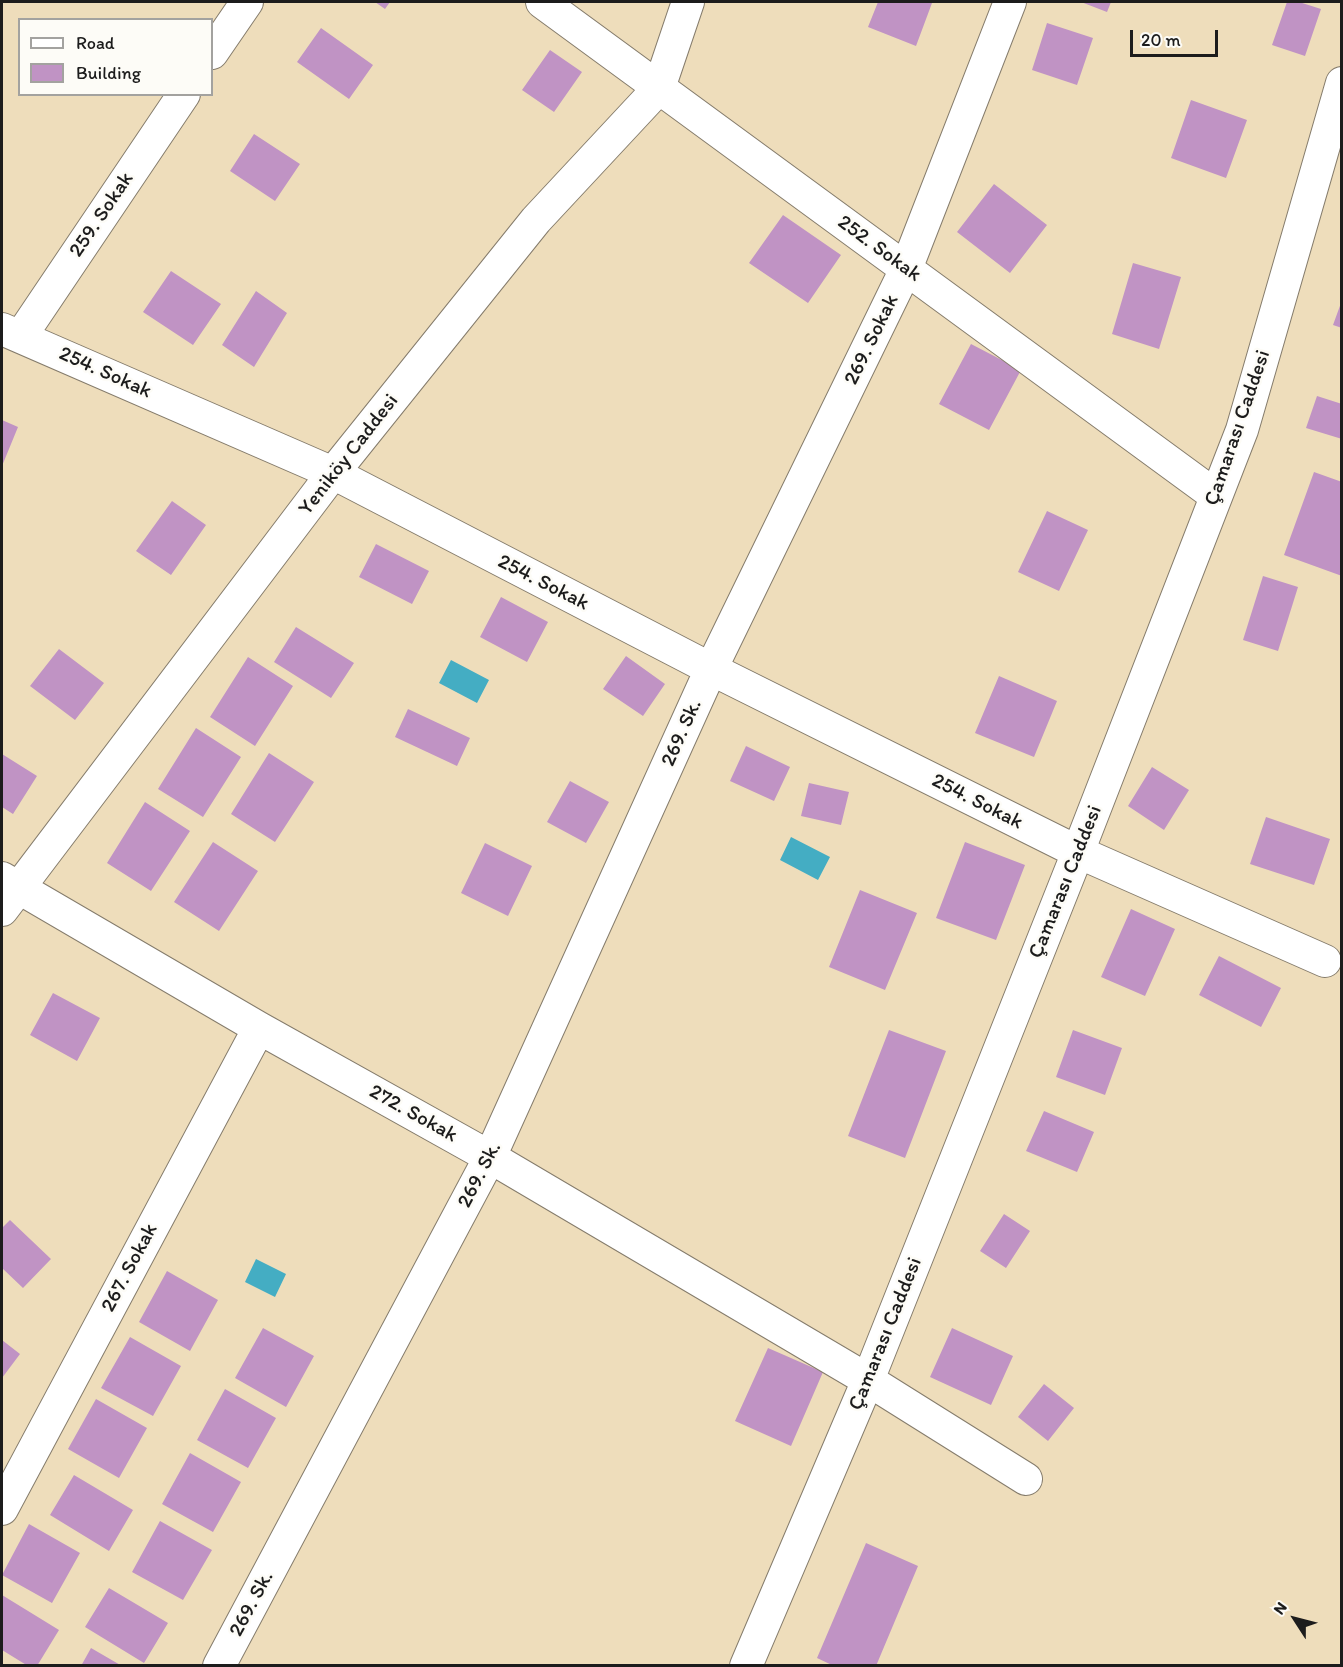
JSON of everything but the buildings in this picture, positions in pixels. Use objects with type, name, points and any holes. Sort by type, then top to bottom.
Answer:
[{"type":"street","points":[[213,53],[247,2]]},
{"type":"street","name":"252. Sokak","points":[[542,2],[1216,496]]},
{"type":"street","name":"Yeniköy Caddesi","points":[[7,892],[333,473],[536,220],[659,88],[688,2]]},
{"type":"street","name":"269. Sokak","points":[[711,669],[906,269],[1010,2]]},
{"type":"street","name":"Çamarası Caddesi","points":[[746,1665],[868,1380],[1078,852],[1242,430],[1341,83]]},
{"type":"street","name":"259. Sokak","points":[[11,332],[183,96]]},
{"type":"street","name":"254. Sokak","points":[[11,332],[333,473],[711,669],[1078,852],[1326,961]]},
{"type":"street","name":"269. Sk.","points":[[219,1665],[490,1157],[711,669]]},
{"type":"street","name":"272. Sokak","points":[[7,892],[259,1028],[490,1157],[868,1380],[1026,1479]]},
{"type":"street","name":"267. Sokak","points":[[2,1509],[259,1028]]},
{"type":"water","points":[[451,660],[489,680],[477,703],[439,683]]},
{"type":"water","points":[[791,837],[830,857],[818,880],[780,860]]},
{"type":"water","points":[[256,1259],[286,1274],[275,1297],[245,1282]]}]
